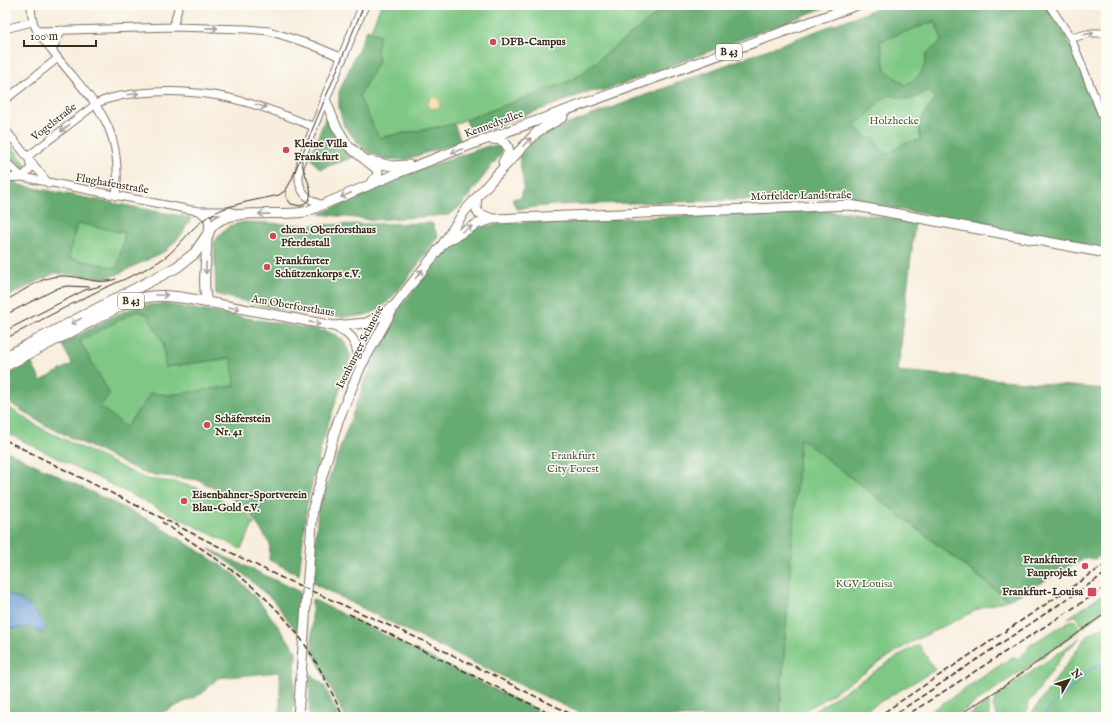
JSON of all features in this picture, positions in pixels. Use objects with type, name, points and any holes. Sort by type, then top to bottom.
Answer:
[{"type":"highway","name":"B 43","points":[[5,357],[177,267],[196,253],[209,233]]},
{"type":"highway","name":"B 43","points":[[5,366],[136,299],[147,296],[166,295],[207,302]]},
{"type":"main road","points":[[364,5],[325,99],[343,140],[353,151],[365,159],[378,172],[377,177],[370,185]]},
{"type":"main road","name":"Kennedyallee","points":[[209,233],[222,219],[229,216],[238,214],[295,214],[323,205],[487,139],[857,5]]},
{"type":"main road","name":"Isenburger Schneise","points":[[298,717],[313,508],[338,421],[361,366],[395,305],[487,185],[537,132],[581,106]]},
{"type":"main road","points":[[487,139],[503,141],[507,145],[509,152],[487,185]]},
{"type":"main road","points":[[365,159],[392,166],[410,165],[423,161],[428,162]]},
{"type":"main road","points":[[477,197],[476,206],[478,213],[493,219]]},
{"type":"main road","name":"Mörfelder Landstraße","points":[[443,244],[475,224],[493,219],[850,205],[1106,253]]},
{"type":"main road","points":[[207,302],[205,289],[209,233]]},
{"type":"main road","name":"Am Oberforsthaus","points":[[207,302],[334,326],[366,322],[380,316],[395,305]]},
{"type":"main road","points":[[334,326],[352,338],[356,346],[361,366]]},
{"type":"street","points":[[31,5],[32,22],[37,31],[96,104],[109,127],[115,144],[118,165],[116,196]]},
{"type":"street","points":[[173,27],[179,5]]},
{"type":"street","points":[[1049,5],[1071,38],[1106,125]]},
{"type":"street","points":[[5,29],[32,22]]},
{"type":"street","points":[[37,31],[173,27],[241,28],[269,31],[312,45],[342,58]]},
{"type":"street","points":[[52,50],[62,30]]},
{"type":"street","points":[[1071,38],[1091,33],[1106,33]]},
{"type":"street","points":[[5,100],[58,58]]},
{"type":"street","name":"Vogelstraße","points":[[28,158],[96,104],[104,100],[126,95],[159,91],[198,93],[259,105],[314,127]]},
{"type":"street","points":[[323,205],[309,198],[303,190],[298,172],[300,160],[325,99]]},
{"type":"street","points":[[5,129],[49,184]]},
{"type":"street","points":[[5,161],[22,177],[31,168],[28,158]]},
{"type":"street","name":"Flughafenstraße","points":[[5,178],[22,177],[49,184],[199,211],[230,211],[238,214]]},
{"type":"street","points":[[199,211],[207,218],[209,233]]},
{"type":"green space","name":"DFB-Campus","points":[[381,5],[668,5],[573,80],[454,124],[377,138],[345,95]]},
{"type":"green space","points":[[668,5],[831,5],[637,79],[602,91],[588,92],[471,135],[466,120],[573,80]]},
{"type":"green space","points":[[886,5],[1044,5],[1064,31],[1106,132],[1106,248],[848,200],[840,186],[830,189],[827,198],[554,205],[516,209],[512,199],[521,197],[523,191],[523,176],[519,156],[539,135]],"holes":[[[935,21],[942,41],[926,54],[925,64],[918,77],[905,85],[885,70],[880,41]],[[929,89],[935,99],[919,123],[920,140],[902,144],[889,155],[880,149],[874,137],[869,139],[854,125],[868,115],[879,101],[890,95],[911,99],[919,96]]]},
{"type":"green space","points":[[935,21],[942,41],[926,54],[925,64],[918,77],[905,85],[885,70],[880,41]]},
{"type":"green space","points":[[367,29],[380,35],[377,52],[379,60],[359,96],[379,138],[454,124],[461,141],[405,160],[384,159],[364,150],[344,126],[339,108],[339,92]]},
{"type":"green space","name":"Holzhecke","points":[[929,89],[935,99],[919,123],[920,140],[902,144],[889,155],[880,149],[874,137],[869,140],[853,125],[868,115],[879,101],[890,95],[911,99],[919,96]]},
{"type":"green space","points":[[326,116],[336,137],[354,157],[320,169],[310,158]]},
{"type":"green space","points":[[5,137],[27,166],[22,172],[5,152]]},
{"type":"green space","points":[[488,146],[499,147],[502,150],[500,155],[461,206],[449,215],[373,220],[320,214],[402,176]]},
{"type":"green space","points":[[5,168],[19,185],[192,218],[183,233],[167,250],[116,275],[104,278],[55,273],[5,298]],"holes":[[[77,223],[125,233],[117,268],[69,258]]]},
{"type":"green space","name":"Frankfurt City Forest","points":[[830,210],[833,212],[849,212],[915,222],[898,371],[1106,389],[1106,551],[1095,559],[1086,558],[1009,600],[800,438],[779,717],[588,717],[424,639],[312,583],[318,508],[365,380],[400,307],[453,243],[476,228],[505,223]]},
{"type":"green space","points":[[77,222],[125,233],[117,269],[69,258]]},
{"type":"green space","points":[[244,222],[307,225],[432,223],[438,237],[393,296],[378,310],[364,315],[345,317],[323,316],[275,308],[216,294],[214,241],[229,226]]},
{"type":"green space","points":[[164,304],[329,332],[343,339],[351,356],[323,440],[307,504],[299,575],[269,560],[270,544],[246,507],[199,480],[146,474],[45,425],[5,400],[5,377],[31,362],[41,381],[72,364],[62,344],[136,306]],"holes":[[[136,311],[147,314],[163,342],[165,367],[231,358],[235,386],[169,395],[151,393],[126,427],[100,406],[110,394],[80,341]]]},
{"type":"green space","points":[[136,311],[147,314],[163,342],[165,367],[232,358],[235,386],[169,395],[151,393],[126,427],[100,406],[80,341]]},
{"type":"green space","name":"Eisenbahner-Sportverein Blau-Gold e.V.","points":[[5,405],[39,427],[146,479],[174,482],[198,488],[247,513],[254,523],[241,549],[5,432]]},
{"type":"green space","name":"KGV Louisa","points":[[799,436],[1008,600],[983,607],[908,644],[820,702],[792,717],[780,717]]},
{"type":"green space","points":[[5,450],[153,522],[233,573],[264,607],[296,651],[293,717],[280,717],[280,672],[218,678],[203,693],[153,717],[5,717],[5,629],[31,627],[41,633],[22,600],[5,593]]},
{"type":"green space","points":[[209,549],[300,592],[297,632],[273,600],[235,567]]},
{"type":"green space","points":[[1101,596],[1106,600],[1106,608],[1083,628],[1076,615],[1068,618]]},
{"type":"green space","points":[[312,599],[550,717],[345,717],[312,651]]},
{"type":"green space","points":[[1071,620],[1075,621],[1081,630],[966,709],[951,717],[922,717],[1014,656],[1017,660],[1029,649],[1028,647],[1030,645]]},
{"type":"green space","points":[[1106,626],[1106,717],[1029,717],[1084,640],[1092,632]]},
{"type":"green space","points":[[1081,637],[1066,651],[1033,698],[1028,701],[1028,710],[1022,717],[997,716],[993,706],[997,696]]},
{"type":"green space","points":[[919,645],[935,670],[854,717],[805,717],[909,649]]},
{"type":"green space","points":[[310,673],[324,685],[339,717],[309,717]]},
{"type":"green space","points":[[989,702],[989,717],[965,717]]},
{"type":"sand","points":[[432,96],[440,100],[440,108],[429,109],[427,104]]},
{"type":"water","points":[[5,593],[30,606],[47,628],[41,633],[31,627],[5,629]]},
{"type":"waterway","points":[[1041,717],[1090,670],[1106,661]]},
{"type":"tram line","points":[[5,339],[81,299],[150,267],[170,253],[196,226],[210,215],[239,204],[279,195],[286,190],[364,5]]},
{"type":"tram line","points":[[286,187],[286,197],[291,204],[301,206],[309,200],[310,189],[303,168],[302,157]]},
{"type":"tram line","points":[[5,301],[32,285],[54,277],[68,276],[96,281],[109,281],[116,279]]},
{"type":"tram line","points":[[5,315],[58,288],[67,286],[90,287]]},
{"type":"tram line","points":[[5,331],[85,290],[101,286]]},
{"type":"tram line","points":[[956,717],[1004,686],[1106,613]]},
{"type":"railway","points":[[5,440],[280,577],[424,641],[577,717]]},
{"type":"railway","points":[[162,522],[227,567],[273,605],[295,631],[311,654],[343,717]]},
{"type":"railway","points":[[877,717],[1106,564]]},
{"type":"railway","points":[[891,717],[1106,573]]},
{"type":"railway","points":[[904,717],[1106,587]]},
{"type":"railway","points":[[349,614],[557,717]]},
{"type":"place","name":"DFB-Campus","points":[[493,42]]},
{"type":"place","name":"Kleine Villa Frankfurt","points":[[286,150]]},
{"type":"place","name":"ehem. Oberforsthaus Pferdestall","points":[[273,236]]},
{"type":"place","name":"Frankfurter Schützenkorps e.V.","points":[[267,267]]},
{"type":"place","name":"Schäferstein Nr. 41","points":[[207,425]]},
{"type":"place","name":"Eisenbahner-Sportverein Blau-Gold e.V.","points":[[184,501]]},
{"type":"place","name":"Frankfurter Fanprojekt","points":[[1085,566]]},
{"type":"place","name":"Frankfurt-Louisa","points":[[1092,592]]}]
